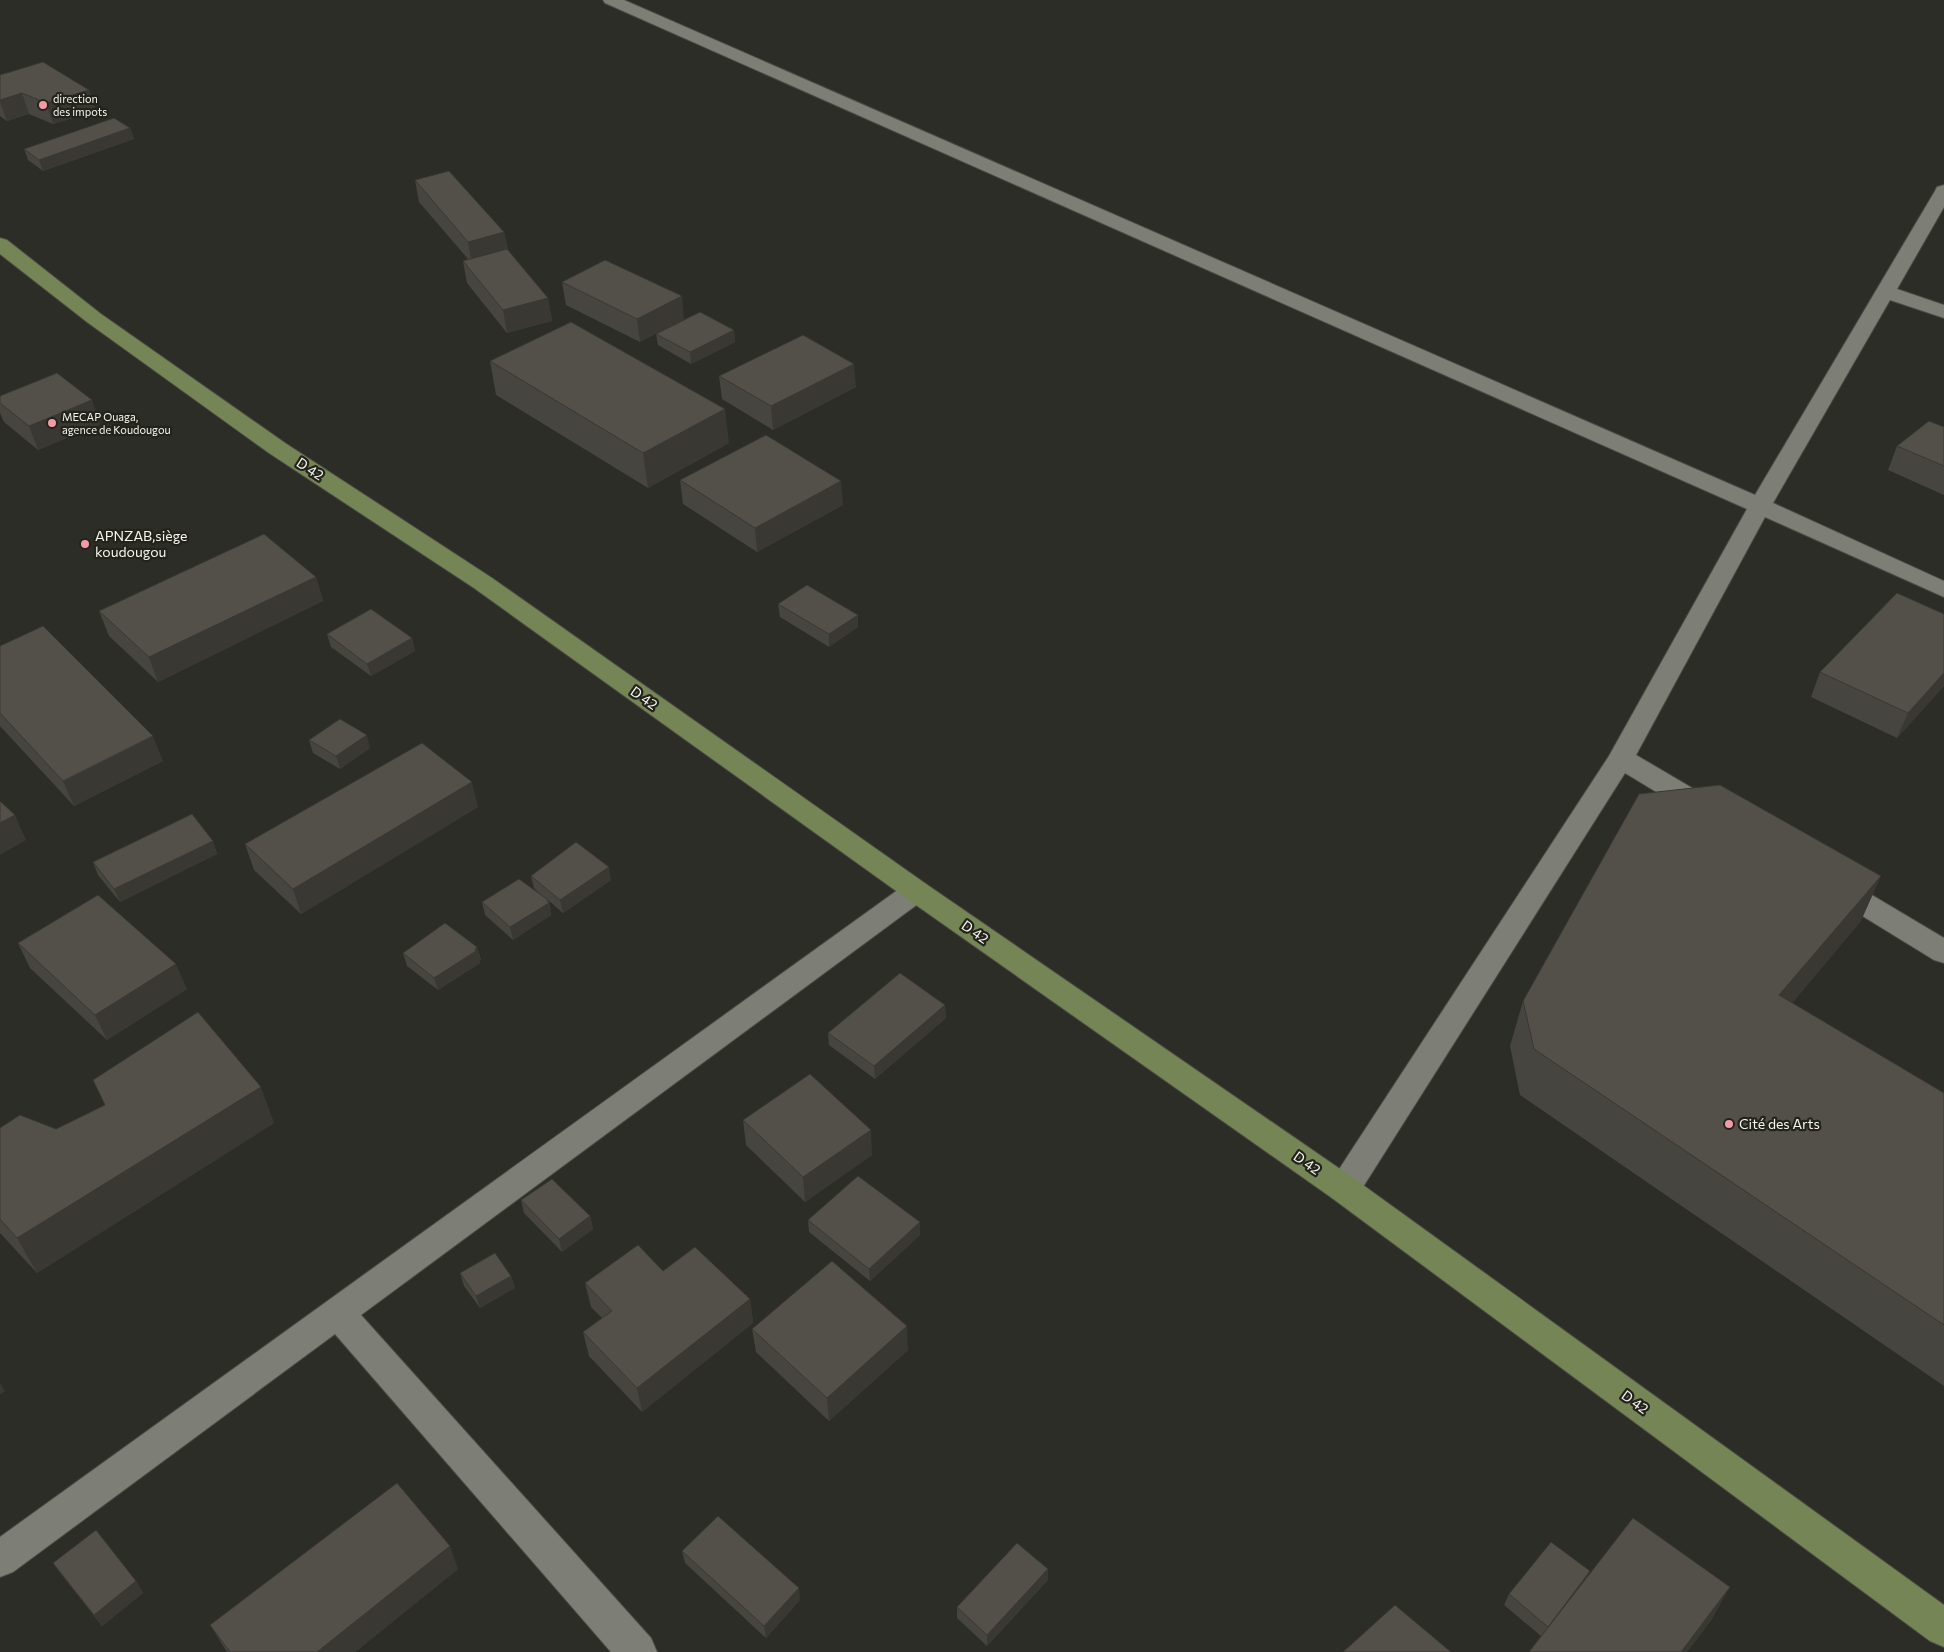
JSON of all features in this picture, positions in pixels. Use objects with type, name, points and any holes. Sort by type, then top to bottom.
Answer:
[{"type":"street","points":[[611,0],[1760,506],[1944,590]]},
{"type":"street","points":[[1344,1189],[1621,758],[1760,506],[1944,191]]},
{"type":"street","name":"D 42","points":[[0,244],[94,318],[269,442],[483,583],[916,891],[1344,1189],[1944,1628]]},
{"type":"street","points":[[1885,292],[1944,312]]},
{"type":"street","points":[[1621,758],[1732,824]]},
{"type":"street","points":[[1816,876],[1944,952]]},
{"type":"street","points":[[0,1559],[916,891]]},
{"type":"street","points":[[337,1312],[637,1652]]},
{"type":"building","points":[[43,62],[89,90],[46,103],[22,93],[0,100],[0,75]]},
{"type":"building","points":[[114,118],[130,128],[39,160],[24,149]]},
{"type":"building","points":[[449,171],[504,232],[468,242],[415,180]]},
{"type":"building","points":[[507,249],[548,298],[503,310],[463,261]]},
{"type":"building","points":[[605,260],[682,296],[637,319],[562,282]]},
{"type":"building","points":[[700,312],[734,330],[690,352],[656,334]]},
{"type":"building","points":[[571,322],[725,409],[643,453],[490,361]]},
{"type":"building","points":[[803,335],[854,364],[771,406],[719,376]]},
{"type":"building","points":[[57,373],[92,400],[29,426],[0,403],[0,396]]},
{"type":"building","points":[[1929,421],[1944,427],[1944,466],[1897,446]]},
{"type":"building","points":[[766,435],[841,481],[755,528],[680,480]]},
{"type":"building","points":[[264,534],[316,577],[149,657],[99,611]]},
{"type":"building","points":[[807,585],[858,615],[829,634],[778,604]]},
{"type":"building","points":[[1897,593],[1944,614],[1944,673],[1908,713],[1820,672]]},
{"type":"building","points":[[371,609],[412,638],[367,664],[327,634]]},
{"type":"building","points":[[43,626],[153,736],[63,781],[0,713],[0,646]]},
{"type":"building","points":[[340,719],[367,735],[336,756],[309,740]]},
{"type":"building","points":[[422,743],[472,782],[293,889],[245,844]]},
{"type":"building","name":"Cité des Arts","points":[[1720,785],[1881,876],[1779,995],[1944,1093],[1944,1325],[1534,1049],[1523,1001],[1639,794]]},
{"type":"building","points":[[0,801],[15,815],[0,823]]},
{"type":"building","points":[[192,814],[213,841],[114,889],[93,862]]},
{"type":"building","points":[[576,842],[609,867],[560,900],[531,876]]},
{"type":"building","points":[[519,879],[548,900],[549,903],[510,927],[482,902]]},
{"type":"building","points":[[98,895],[176,964],[95,1015],[18,943]]},
{"type":"building","points":[[445,923],[477,947],[476,951],[434,978],[403,953]]},
{"type":"building","points":[[900,973],[945,1005],[874,1066],[828,1033]]},
{"type":"building","points":[[198,1012],[261,1087],[17,1238],[0,1219],[0,1128],[20,1115],[56,1129],[105,1105],[93,1080]]},
{"type":"building","points":[[810,1074],[871,1130],[803,1177],[743,1120]]},
{"type":"building","points":[[858,1176],[920,1222],[869,1269],[808,1220]]},
{"type":"building","points":[[552,1179],[590,1216],[559,1239],[521,1200]]},
{"type":"building","points":[[638,1245],[663,1271],[695,1247],[750,1299],[637,1388],[583,1332],[612,1311],[585,1283]]},
{"type":"building","points":[[495,1253],[511,1276],[476,1296],[460,1273]]},
{"type":"building","points":[[832,1261],[907,1326],[827,1398],[752,1329]]},
{"type":"building","points":[[397,1483],[450,1546],[317,1652],[230,1652],[210,1625]]},
{"type":"building","points":[[718,1516],[799,1588],[764,1626],[682,1551]]},
{"type":"building","points":[[1633,1518],[1730,1587],[1681,1652],[1529,1652]]},
{"type":"building","points":[[96,1530],[136,1581],[94,1615],[53,1563]]},
{"type":"building","points":[[1551,1542],[1590,1571],[1548,1627],[1509,1594]]},
{"type":"building","points":[[1017,1543],[1048,1569],[987,1635],[957,1607]]},
{"type":"building","points":[[1395,1605],[1451,1652],[1343,1652]]},
{"type":"place","name":"direction des impots","points":[[43,105]]},
{"type":"place","name":"MECAP Ouaga, agence de Koudougou","points":[[52,423]]},
{"type":"place","name":"APNZAB,siège koudougou","points":[[85,544]]},
{"type":"place","name":"Cité des Arts","points":[[1729,1124]]}]
